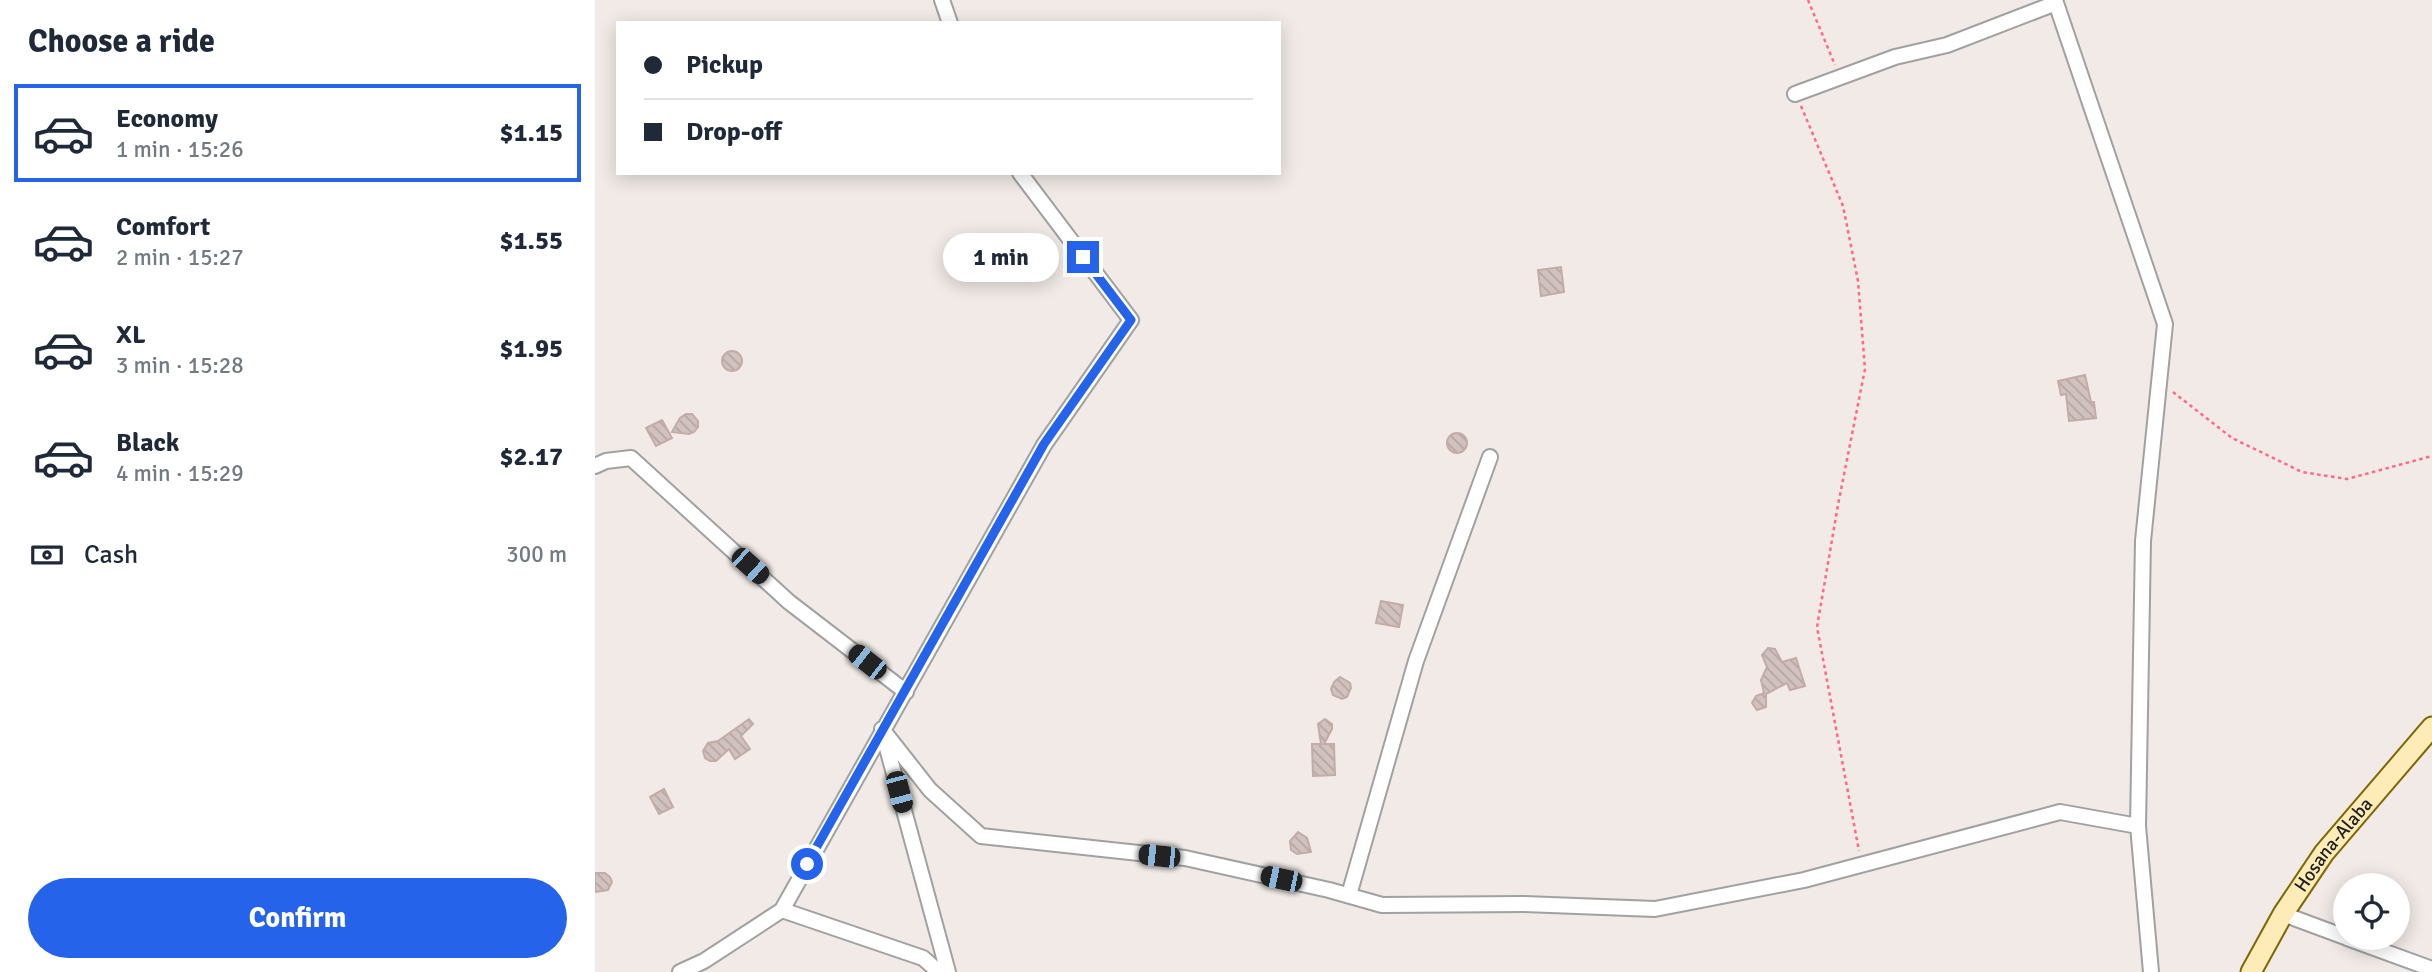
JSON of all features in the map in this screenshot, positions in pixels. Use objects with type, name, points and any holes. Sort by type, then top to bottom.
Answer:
[{"type":"main road","name":"Hosana-Alaba","points":[[2251,972],[2283,914],[2324,853],[2432,727]]},
{"type":"street","points":[[942,0],[949,21]]},
{"type":"street","points":[[1795,94],[1895,57],[1947,46],[2055,1],[2165,324],[2143,541],[2138,826],[2151,972]]},
{"type":"street","points":[[680,972],[704,961],[782,909],[1044,444],[1131,320],[1022,175]]},
{"type":"street","points":[[1349,895],[1416,661],[1490,457]]},
{"type":"street","points":[[595,466],[606,461],[631,458],[789,602],[905,692]]},
{"type":"street","points":[[882,729],[930,790],[981,836],[1185,858],[1382,905],[1524,904],[1655,909],[1804,880],[2060,813],[2138,826]]},
{"type":"street","points":[[882,729],[948,972]]},
{"type":"street","points":[[782,909],[923,958],[939,972]]},
{"type":"street","points":[[2283,914],[2333,933]]},
{"type":"street","points":[[2378,950],[2432,970]]},
{"type":"path","points":[[1808,0],[1840,78]]},
{"type":"path","points":[[1795,94],[1843,206],[1858,281],[1865,369],[1817,627],[1862,864]]},
{"type":"path","points":[[2159,381],[2232,438],[2302,472],[2347,479],[2432,456]]},
{"type":"building","points":[[1561,267],[1564,292],[1541,296],[1538,270]]},
{"type":"building","points":[[732,351],[739,354],[742,361],[739,368],[732,371],[725,368],[722,361],[725,354]]},
{"type":"building","points":[[2085,375],[2096,418],[2069,421],[2066,394],[2061,395],[2058,381]]},
{"type":"building","points":[[692,414],[698,421],[694,432],[672,432],[680,418]]},
{"type":"building","points":[[662,420],[672,438],[656,446],[646,428]]},
{"type":"building","points":[[1457,433],[1464,436],[1467,443],[1464,450],[1457,453],[1450,450],[1447,443],[1450,436]]},
{"type":"building","points":[[1381,601],[1403,605],[1399,627],[1376,623]]},
{"type":"building","points":[[1768,648],[1775,649],[1782,662],[1796,658],[1805,686],[1790,690],[1787,683],[1766,694],[1766,707],[1757,710],[1752,703],[1756,696],[1764,693],[1761,680],[1767,667],[1762,655]]},
{"type":"building","points":[[1340,677],[1350,683],[1351,688],[1347,697],[1342,699],[1333,695],[1331,689]]},
{"type":"building","points":[[749,719],[753,724],[741,736],[750,749],[735,759],[729,749],[716,761],[705,758],[703,751],[708,743],[718,741]]},
{"type":"building","points":[[1325,719],[1332,724],[1324,744],[1334,744],[1335,775],[1313,776],[1312,744],[1321,744],[1318,724]]},
{"type":"building","points":[[664,789],[673,807],[659,814],[650,797]]},
{"type":"building","points":[[1298,832],[1307,838],[1311,852],[1297,854],[1291,850],[1290,841]]},
{"type":"building","points":[[595,873],[605,873],[610,877],[612,882],[608,890],[595,892]]},
{"type":"route","points":[[807,864],[1044,444],[1131,320],[1083,257]]}]
